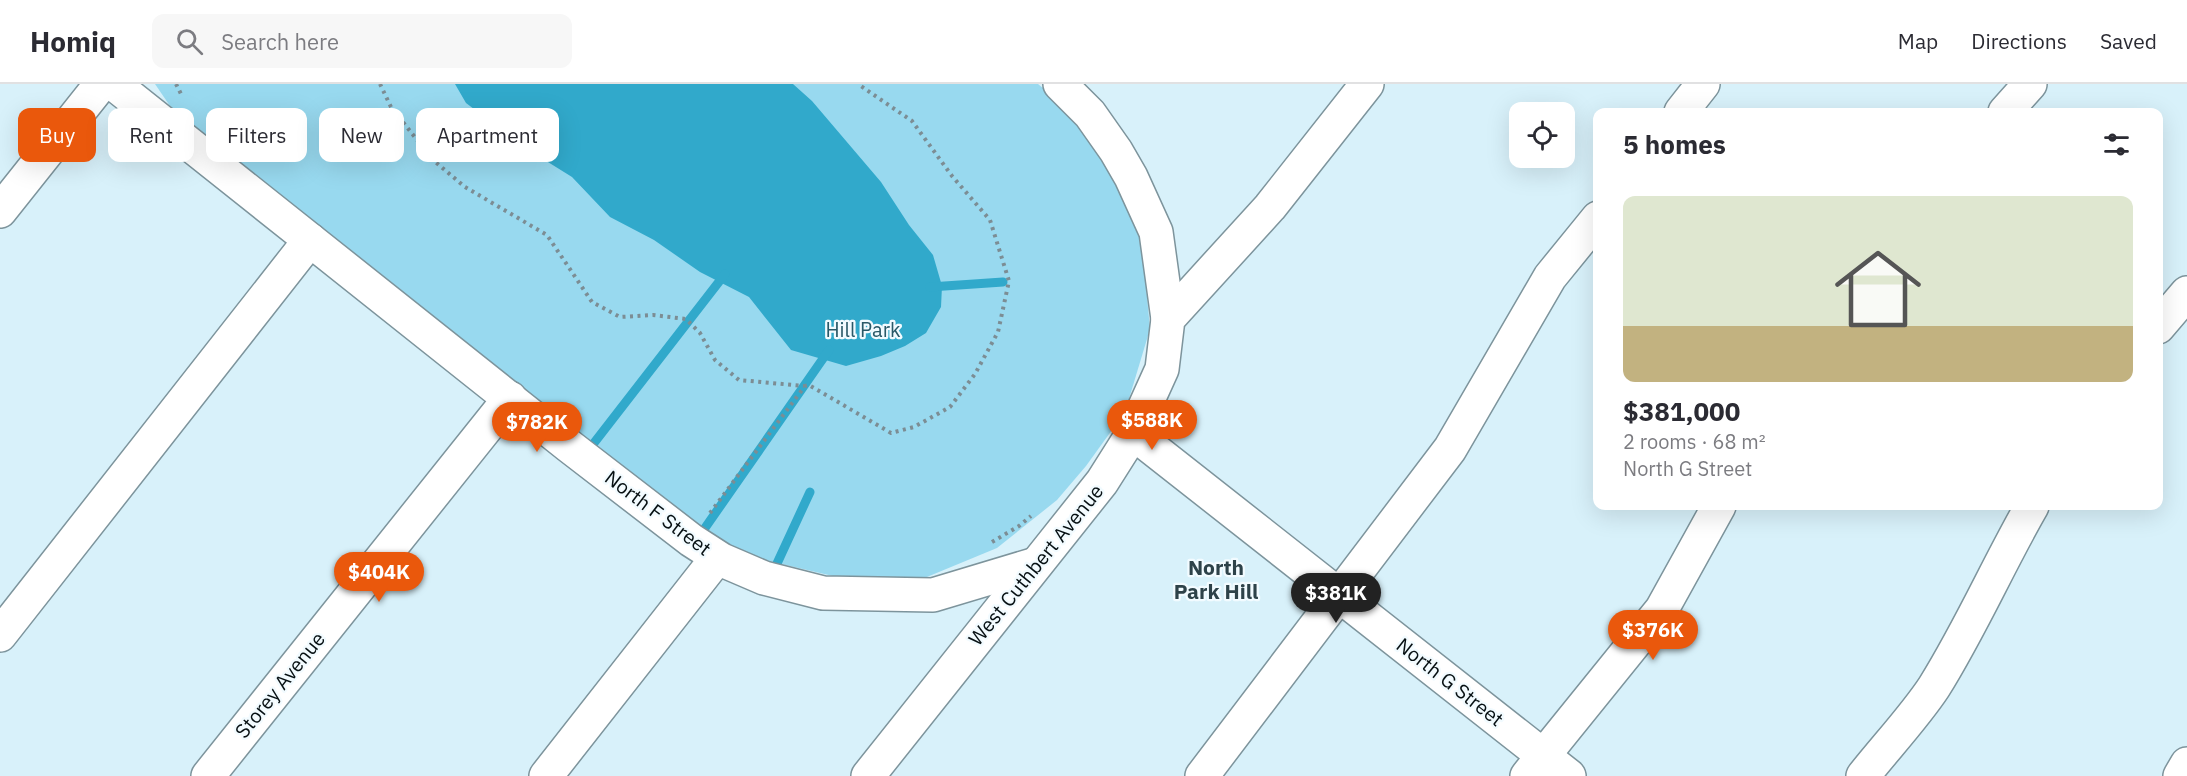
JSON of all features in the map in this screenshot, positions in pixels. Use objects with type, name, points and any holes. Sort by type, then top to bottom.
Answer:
[{"type":"street","points":[[0,211],[101,84]]},
{"type":"street","name":"North F Street","points":[[114,84],[704,549],[764,578],[823,593],[933,595],[1036,564]]},
{"type":"street","points":[[1060,84],[1090,114],[1131,177],[1156,232],[1168,319]]},
{"type":"street","points":[[1168,319],[1270,207],[1367,84]]},
{"type":"street","points":[[1684,108],[1703,84]]},
{"type":"street","points":[[2009,108],[2030,84]]},
{"type":"street","points":[[1202,776],[1341,596],[1450,449],[1550,278],[1593,224]]},
{"type":"street","points":[[0,635],[310,240]]},
{"type":"street","points":[[2163,321],[2187,293]]},
{"type":"street","name":"West Cuthbert Avenue","points":[[868,776],[1102,482],[1133,433],[1162,369],[1168,319]]},
{"type":"street","name":"Storey Avenue","points":[[207,776],[510,398]]},
{"type":"street","name":"North G Street","points":[[1133,433],[1341,596],[1535,766],[1569,776]]},
{"type":"street","points":[[1535,766],[1662,609],[1717,510]]},
{"type":"street","points":[[1863,776],[1933,689],[1972,623],[2030,510]]},
{"type":"street","points":[[546,776],[704,549]]},
{"type":"street","points":[[2180,776],[2187,764]]},
{"type":"path","points":[[176,84],[183,99]]},
{"type":"path","points":[[380,84],[391,107],[433,160],[465,188],[547,235],[592,302],[620,317],[653,315],[686,319],[700,333],[716,360],[739,380],[809,385],[891,433],[914,427],[950,407],[975,374],[998,332],[1009,281],[990,220],[952,176],[912,121],[858,84]]},
{"type":"path","points":[[704,549],[805,386]]},
{"type":"path","points":[[983,547],[1019,526],[1039,510]]},
{"type":"green space","name":"Hill Park","points":[[155,84],[1038,84],[1086,124],[1141,231],[1150,329],[1125,412],[1086,466],[1057,500],[997,548],[922,579],[833,576],[751,557],[702,534],[228,162],[307,162],[307,108],[206,108],[206,144],[194,135],[194,108],[171,108]]},
{"type":"shaded area","points":[[455,84],[793,84],[812,101],[881,182],[909,225],[933,255],[942,286],[941,307],[926,333],[905,346],[881,356],[846,366],[791,350],[749,297],[700,272],[654,240],[610,217],[572,177],[548,162],[559,162],[559,108],[473,108],[466,103]]},
{"type":"waterway","points":[[587,452],[725,274]]},
{"type":"waterway","points":[[930,287],[1003,282]]},
{"type":"waterway","points":[[698,538],[829,350]]},
{"type":"waterway","points":[[774,570],[810,492]]},
{"type":"district","name":"North Park Hill","points":[[1216,580]]}]
